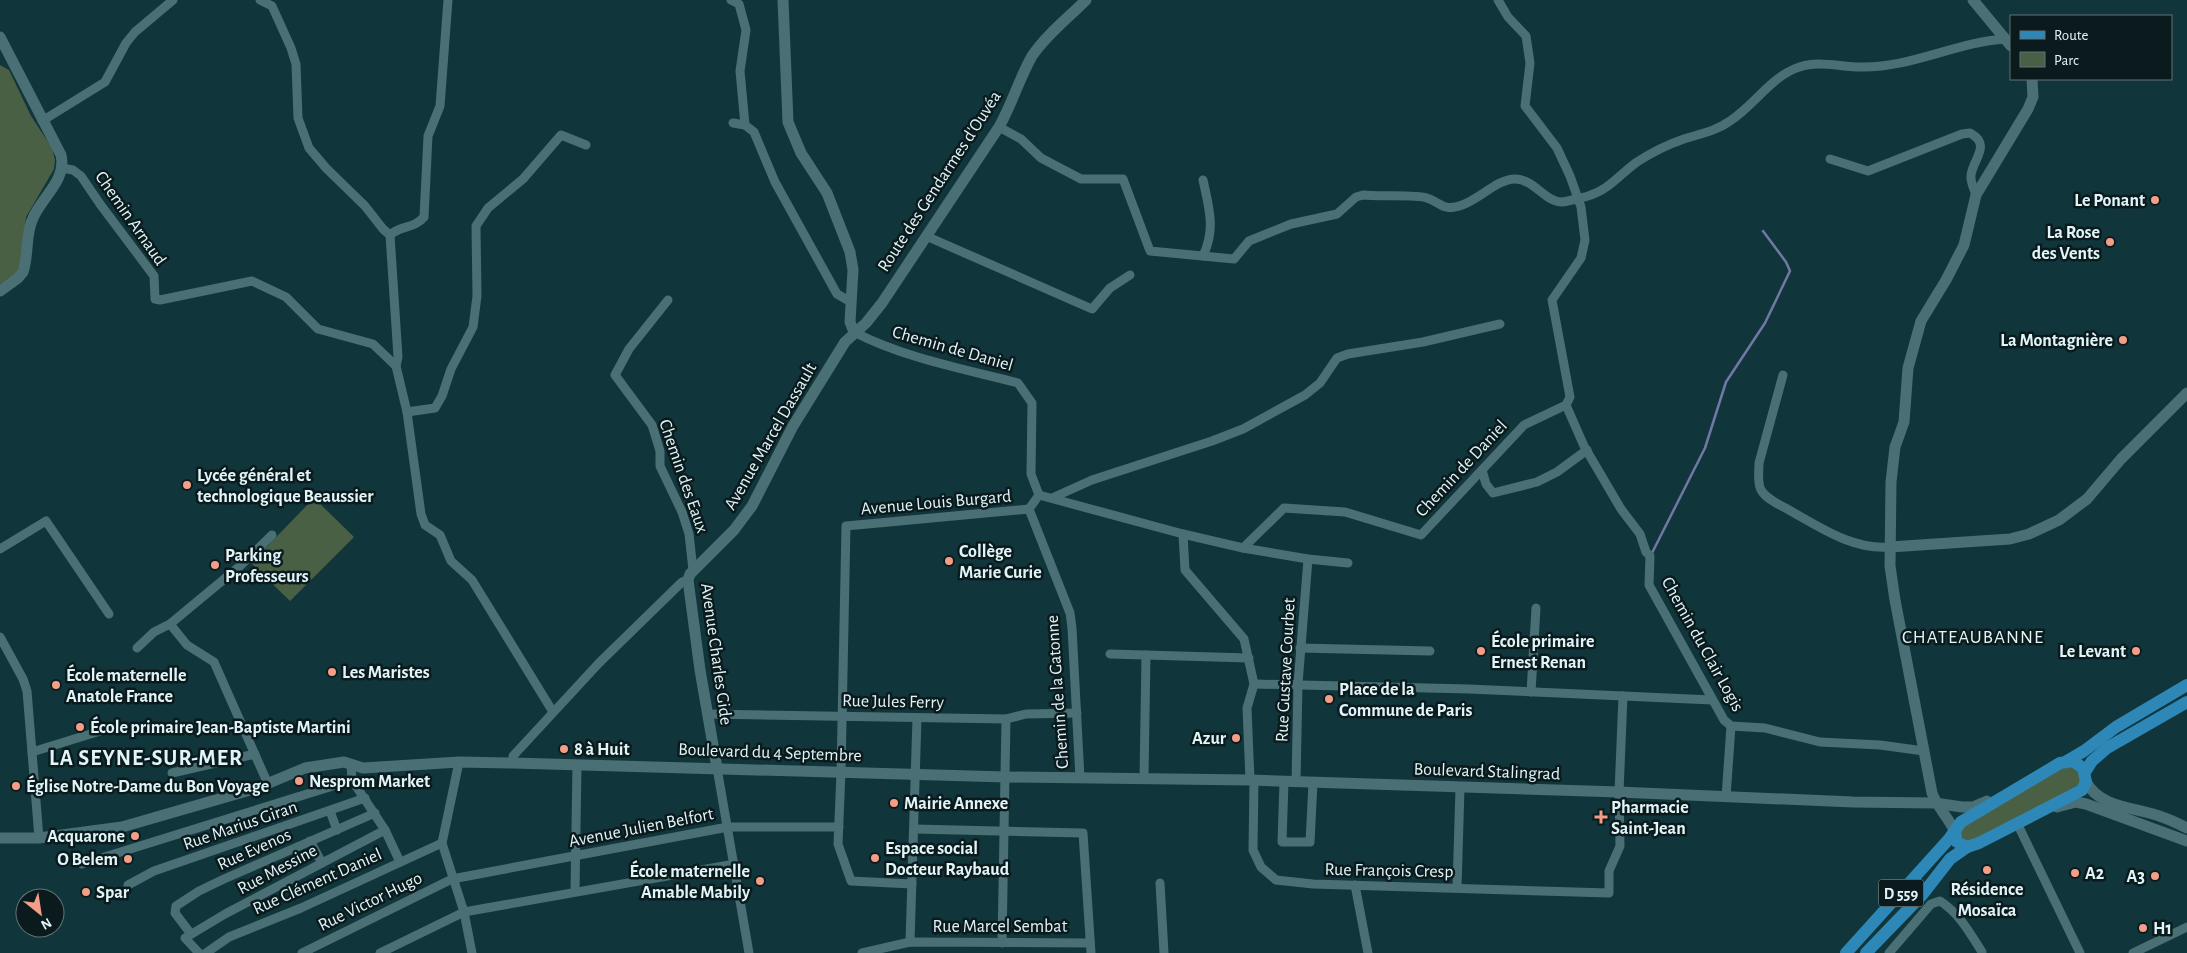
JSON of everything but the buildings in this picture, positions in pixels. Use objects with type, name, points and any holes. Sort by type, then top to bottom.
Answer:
[{"type":"main road","points":[[2187,685],[2116,727],[2084,751],[2011,791],[1961,822],[1955,832],[1957,842],[1966,847],[1973,846],[2082,790],[2092,761],[2107,748],[2187,702]]},
{"type":"main road","points":[[2067,761],[2078,763],[2086,777]]},
{"type":"main road","name":"D 559","points":[[1846,953],[1955,832]]},
{"type":"main road","name":"D 559","points":[[1866,953],[1922,895],[1950,858],[1966,847]]},
{"type":"street","points":[[42,121],[105,82],[126,43],[135,32],[173,0]]},
{"type":"street","points":[[260,0],[272,6],[291,48],[296,64],[298,118],[308,148],[365,206],[390,235],[398,357],[396,366],[407,412],[421,514],[425,525],[440,535],[451,561],[472,580],[553,712]]},
{"type":"street","points":[[390,235],[395,230],[418,224],[424,217],[428,136],[440,106],[448,0]]},
{"type":"street","points":[[731,0],[739,4],[746,30],[740,71],[746,125]]},
{"type":"street","points":[[783,0],[788,122],[801,153],[827,192],[850,252],[853,270],[850,322],[854,332]]},
{"type":"street","name":"Route des Gendarmes d'Ouvéa","points":[[854,332],[866,323],[882,302],[999,127],[1011,107],[1026,69],[1038,48],[1086,0]]},
{"type":"street","points":[[1498,0],[1508,17],[1526,36],[1530,64],[1525,106],[1556,148],[1579,198],[1584,245],[1581,258],[1552,300],[1570,397],[1566,405]]},
{"type":"street","points":[[1973,0],[1985,17],[2008,42]]},
{"type":"street","points":[[0,37],[60,155],[62,168],[57,180],[33,218],[23,272],[0,291]]},
{"type":"street","points":[[999,127],[1021,139],[1041,158],[1081,179],[1123,179],[1150,251],[1234,259],[1249,241],[1291,224],[1337,214],[1356,197],[1363,195],[1426,197],[1443,208],[1461,205],[1484,195],[1501,181],[1517,179],[1534,186],[1547,196],[1560,202],[1601,192],[1648,155],[1682,140],[1719,128],[1731,121],[1785,74],[1795,68],[1822,63],[1861,67],[1894,65],[1981,41],[2008,42]]},
{"type":"street","points":[[1955,832],[1935,803],[1932,793],[1895,600],[1890,566],[1891,482],[1895,447],[1904,422],[1908,368],[1921,321],[1946,280],[1964,245],[1976,194],[2028,109],[2033,97],[2032,80]]},
{"type":"street","points":[[733,123],[746,125],[754,132],[775,182],[837,294],[851,302]]},
{"type":"street","points":[[1830,159],[1851,168],[1868,171],[1962,134],[1970,133],[1979,141],[1981,149],[1971,174],[1976,194]]},
{"type":"street","points":[[407,412],[435,408],[442,396],[451,369],[473,327],[477,296],[476,226],[488,208],[523,179],[561,135],[586,145]]},
{"type":"street","name":"Chemin Arnaud","points":[[62,168],[73,170],[81,176],[154,276],[155,299],[160,300],[252,281],[286,297],[318,329],[373,344],[396,366]]},
{"type":"street","points":[[1203,180],[1210,211],[1210,241],[1203,256]]},
{"type":"street","points":[[926,236],[1092,309],[1110,288],[1130,275]]},
{"type":"street","name":"Chemin des Eaux","points":[[668,300],[629,349],[615,374],[652,425],[660,452],[660,466],[682,512],[689,534],[690,575]]},
{"type":"street","points":[[1052,498],[1092,480],[1242,429],[1313,390],[1337,358],[1348,354],[1423,342],[1500,324]]},
{"type":"street","name":"Chemin de Daniel","points":[[854,332],[870,340],[912,354],[1018,383],[1032,404],[1031,474],[1039,495]]},
{"type":"street","name":"Avenue Marcel Dassault","points":[[513,763],[514,756],[599,663],[734,530],[752,506],[793,426],[845,342],[854,332]]},
{"type":"street","points":[[1783,375],[1760,463],[1759,478],[1761,490],[1771,500],[1827,532],[1848,541],[1871,546],[1890,547],[2010,539],[2029,534],[2059,520],[2087,499],[2121,458],[2187,393]]},
{"type":"street","name":"Chemin du Clair Logis","points":[[1566,405],[1587,450],[1622,509],[1640,534],[1646,552],[1650,556],[1649,585],[1724,720],[1731,726],[1765,728],[1820,742],[1880,745],[1924,751]]},
{"type":"street","name":"Chemin de Daniel","points":[[1243,548],[1284,508],[1345,512],[1421,535],[1524,425],[1566,405]]},
{"type":"street","points":[[1482,470],[1486,484],[1493,493],[1537,482],[1556,472],[1587,450]]},
{"type":"street","points":[[1029,509],[1039,495],[1183,534],[1243,548],[1308,560],[1348,562]]},
{"type":"street","name":"Avenue Louis Burgard","points":[[842,716],[846,526],[1029,509]]},
{"type":"street","name":"Chemin de la Gatonne","points":[[1029,509],[1070,613],[1080,778]]},
{"type":"street","points":[[0,549],[46,520],[109,614]]},
{"type":"street","points":[[1183,534],[1185,570],[1244,639],[1254,684],[1531,692],[1712,700]]},
{"type":"street","points":[[137,648],[154,632],[170,624],[240,566],[272,535]]},
{"type":"street","name":"Rue Gustave Courbet","points":[[1308,560],[1290,782],[1282,842],[1310,842],[1313,783]]},
{"type":"street","name":"Avenue Charles Gide","points":[[690,575],[691,614],[717,768]]},
{"type":"street","points":[[1531,692],[1536,608]]},
{"type":"street","points":[[170,624],[186,645],[214,662],[268,784]]},
{"type":"street","points":[[0,637],[23,679],[27,691],[28,728],[32,752],[39,838]]},
{"type":"street","points":[[1300,648],[1430,652]]},
{"type":"street","points":[[1110,654],[1249,658]]},
{"type":"street","points":[[1144,778],[1146,655]]},
{"type":"street","name":"Rue François Cresp","points":[[1254,684],[1247,708],[1252,781],[1253,850],[1261,867],[1276,880],[1313,884],[1609,893],[1610,871],[1620,846],[1619,792]]},
{"type":"street","points":[[1619,792],[1623,696]]},
{"type":"street","name":"Rue Jules Ferry","points":[[707,714],[1006,719],[1026,714],[1077,713]]},
{"type":"street","points":[[842,716],[838,844],[851,881],[912,884]]},
{"type":"street","points":[[910,942],[917,718]]},
{"type":"street","points":[[1002,943],[1006,719]]},
{"type":"street","points":[[1726,797],[1731,726]]},
{"type":"street","points":[[32,752],[110,728]]},
{"type":"street","points":[[172,773],[255,754]]},
{"type":"street","name":"Boulevard du 4 Septembre","points":[[0,838],[39,838],[122,826],[170,814],[268,784],[305,768],[344,762],[363,768],[459,762],[1080,778]]},
{"type":"street","points":[[459,762],[442,843],[464,912],[472,953]]},
{"type":"street","points":[[351,764],[352,780],[385,830],[400,862]]},
{"type":"street","points":[[575,891],[576,765]]},
{"type":"street","points":[[717,768],[749,953]]},
{"type":"street","points":[[2086,777],[2094,794],[2100,798],[2137,811],[2162,816],[2187,828]]},
{"type":"street","name":"Boulevard Stalingrad","points":[[1080,778],[1144,778],[1619,792],[1935,803],[1973,807],[2011,791]]},
{"type":"street","points":[[82,864],[352,780]]},
{"type":"street","points":[[1457,887],[1460,788]]},
{"type":"street","name":"Rue Marius Giran","points":[[128,886],[154,871],[365,798]]},
{"type":"street","name":"Boulevard Stalingrad","points":[[1893,802],[1945,815]]},
{"type":"street","points":[[2038,812],[2076,802],[2187,841]]},
{"type":"street","points":[[330,811],[337,830]]},
{"type":"street","name":"Rue Evenos","points":[[188,936],[175,913],[176,906],[224,879],[375,813]]},
{"type":"street","points":[[2018,823],[2080,953]]},
{"type":"street","name":"Avenue Julien Belfort","points":[[452,879],[728,827],[838,827]]},
{"type":"street","points":[[915,829],[1083,833],[1091,953]]},
{"type":"street","name":"Rue Messine","points":[[188,936],[385,830]]},
{"type":"street","points":[[310,841],[322,863]]},
{"type":"street","name":"Rue Clément Daniel","points":[[206,953],[229,938],[301,908],[442,843]]},
{"type":"street","points":[[380,953],[464,912],[735,864]]},
{"type":"street","name":"Rue Victor Hugo","points":[[302,953],[452,879]]},
{"type":"street","points":[[1160,882],[1164,953]]},
{"type":"street","points":[[1355,885],[1368,953]]},
{"type":"street","points":[[1889,953],[1931,904],[1940,901],[1948,906],[1962,921],[1982,952]]},
{"type":"street","points":[[2133,953],[2187,927]]},
{"type":"street","points":[[188,936],[199,953]]},
{"type":"street","name":"Rue Marcel Sembat","points":[[862,953],[910,942],[1090,943]]},
{"type":"green space","points":[[0,65],[9,70],[31,116],[52,148],[55,160],[54,169],[26,217],[21,265],[15,274],[0,284]]},
{"type":"green space","points":[[314,498],[354,537],[290,601],[251,563]]},
{"type":"green space","points":[[2073,761],[2086,782],[1967,847],[1957,826]]},
{"type":"waterway","points":[[1651,555],[1705,448],[1726,382],[1765,323],[1790,271],[1786,262],[1763,231]]},
{"type":"place","name":"Le Ponant","points":[[2155,200]]},
{"type":"place","name":"La Rose des Vents","points":[[2110,242]]},
{"type":"place","name":"La Montagnière","points":[[2123,340]]},
{"type":"place","name":"Lycée général et technologique Beaussier","points":[[187,485]]},
{"type":"place","name":"Collège Marie Curie","points":[[949,561]]},
{"type":"place","name":"Parking Professeurs","points":[[215,565]]},
{"type":"place","name":"École primaire Ernest Renan","points":[[1481,651]]},
{"type":"place","name":"Le Levant","points":[[2136,651]]},
{"type":"place","name":"Les Maristes","points":[[332,672]]},
{"type":"place","name":"École maternelle Anatole France","points":[[56,685]]},
{"type":"place","name":"Place de la Commune de Paris","points":[[1329,699]]},
{"type":"place","name":"École primaire Jean-Baptiste Martini","points":[[80,727]]},
{"type":"place","name":"Azur","points":[[1236,738]]},
{"type":"place","name":"8 à Huit","points":[[564,749]]},
{"type":"place","name":"Nesprom Market","points":[[299,781]]},
{"type":"place","name":"Église Notre-Dame du Bon Voyage","points":[[16,786]]},
{"type":"place","name":"Mairie Annexe","points":[[894,803]]},
{"type":"place","name":"Pharmacie Saint-Jean","points":[[1601,817]]},
{"type":"place","name":"Acquarone","points":[[135,836]]},
{"type":"place","name":"Espace social Docteur Raybaud","points":[[875,858]]},
{"type":"place","name":"O Belem","points":[[128,859]]},
{"type":"place","name":"Résidence Mosaïca","points":[[1987,870]]},
{"type":"place","name":"A2","points":[[2075,873]]},
{"type":"place","name":"A3","points":[[2155,876]]},
{"type":"place","name":"École maternelle Amable Mabily","points":[[760,881]]},
{"type":"place","name":"Spar","points":[[86,892]]},
{"type":"place","name":"H1","points":[[2143,928]]},
{"type":"district","name":"CHATEAUBANNE","points":[[1973,636]]},
{"type":"district","name":"LA SEYNE-SUR-MER","points":[[146,757]]}]
